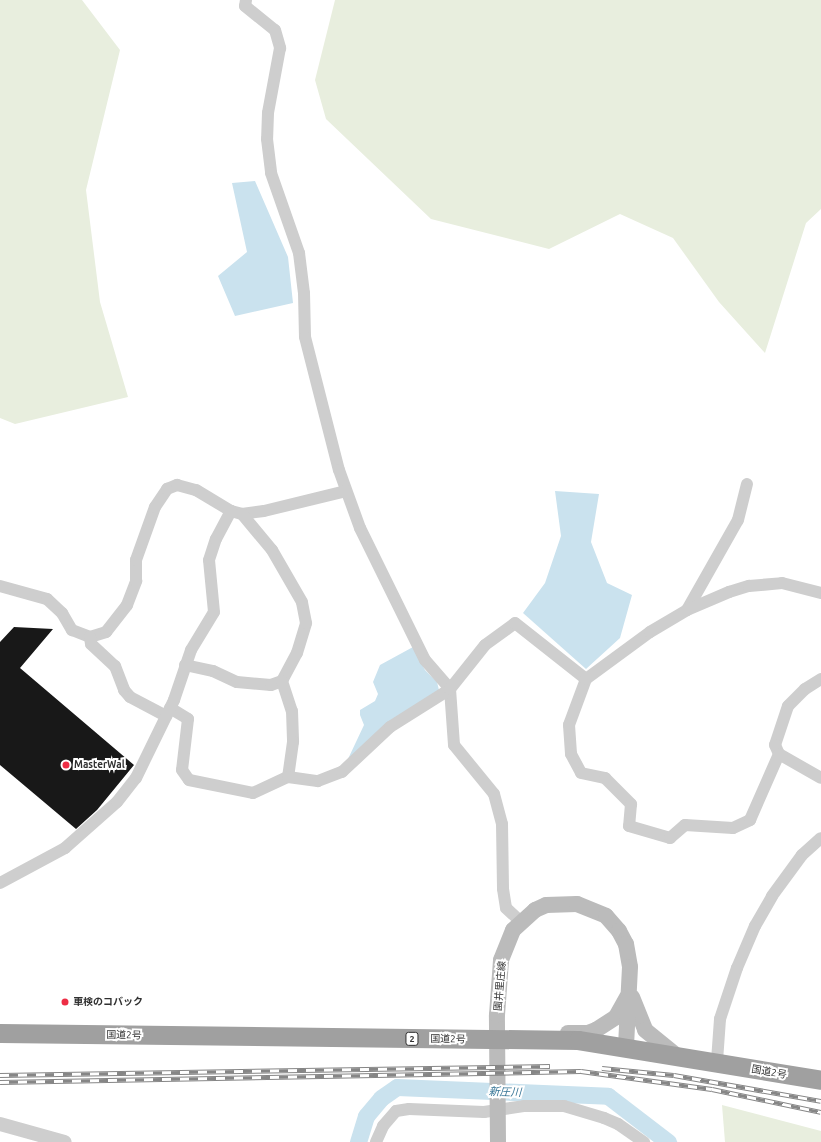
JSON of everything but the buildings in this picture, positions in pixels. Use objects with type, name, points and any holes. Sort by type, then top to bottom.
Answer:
[{"type":"highway","name":"国道2号","points":[[0,1033],[578,1040],[675,1054],[821,1080]]},
{"type":"main road","name":"園井里庄線","points":[[498,1142],[496,1124],[498,1015],[501,960],[507,942],[520,921],[546,905],[576,904],[606,916],[619,930],[626,944],[630,967],[630,992],[626,1046]]},
{"type":"main road","points":[[502,1039],[522,1032],[592,1032],[616,1017],[630,992]]},
{"type":"main road","points":[[630,992],[645,1030],[675,1054]]},
{"type":"street","points":[[246,0],[245,6],[275,30],[280,48],[268,113],[266,139],[271,173],[299,253],[304,293],[305,337],[346,491],[360,528],[425,660],[450,689],[454,745],[494,794],[502,824],[503,889],[506,908],[520,921]]},
{"type":"street","points":[[687,610],[738,520],[747,484]]},
{"type":"street","points":[[0,586],[47,599],[62,613],[72,630],[90,637],[106,632],[127,605],[136,581],[136,560],[155,507],[167,489],[177,485],[196,490],[236,512],[272,550],[302,602],[306,623],[297,653],[282,681],[271,685],[237,682],[213,671],[185,666]]},
{"type":"street","points":[[236,512],[264,511],[346,491]]},
{"type":"street","points":[[0,883],[65,848],[117,802],[136,778],[168,712],[191,650],[214,612],[209,560],[216,538],[236,512]]},
{"type":"street","points":[[779,754],[750,820],[733,828],[705,824],[685,824],[670,838],[629,826],[631,804],[606,778],[581,773],[571,754],[569,725],[586,679],[650,632],[687,610],[749,586],[782,583],[821,592]]},
{"type":"street","points":[[90,637],[91,644],[115,666],[124,690],[130,698],[188,719],[182,770],[188,780],[253,793],[288,778],[318,781],[342,772],[390,727],[450,689],[486,645],[515,623],[586,679]]},
{"type":"street","points":[[821,679],[805,689],[788,706],[776,745],[779,754],[821,778]]},
{"type":"street","points":[[282,681],[292,711],[292,742],[288,778]]},
{"type":"street","points":[[717,1061],[720,1018],[737,968],[755,926],[772,896],[802,855],[821,838]]},
{"type":"street","points":[[376,1142],[383,1126],[396,1111],[409,1109],[484,1112],[524,1106],[564,1106],[604,1118],[618,1124],[644,1142]]},
{"type":"street","points":[[0,1124],[65,1142]]},
{"type":"green space","points":[[0,0],[82,0],[120,50],[86,190],[100,302],[128,397],[15,424],[0,418]]},
{"type":"green space","points":[[335,0],[821,0],[821,209],[806,223],[765,353],[719,302],[673,238],[620,214],[549,249],[431,219],[326,119],[315,80]]},
{"type":"green space","points":[[722,1105],[821,1131],[821,1142],[725,1142]]},
{"type":"water","points":[[255,181],[288,257],[293,303],[235,316],[218,276],[247,252],[232,183]]},
{"type":"water","points":[[555,491],[599,494],[591,542],[607,583],[632,595],[620,638],[586,669],[523,613],[545,583],[561,536]]},
{"type":"water","points":[[413,647],[425,670],[437,682],[439,690],[348,759],[364,725],[360,715],[360,710],[375,701],[378,694],[373,682],[380,665]]},
{"type":"waterway","name":"新圧川","points":[[358,1142],[366,1116],[381,1098],[397,1087],[608,1096],[668,1142]]},
{"type":"railway","points":[[0,1075],[550,1066]]},
{"type":"railway","points":[[602,1068],[674,1075],[821,1101]]},
{"type":"railway","points":[[0,1082],[581,1071],[712,1089],[821,1112]]},
{"type":"place","name":"MasterWal","points":[[66,765]]},
{"type":"place","name":"車検のコバック","points":[[65,1002]]}]
